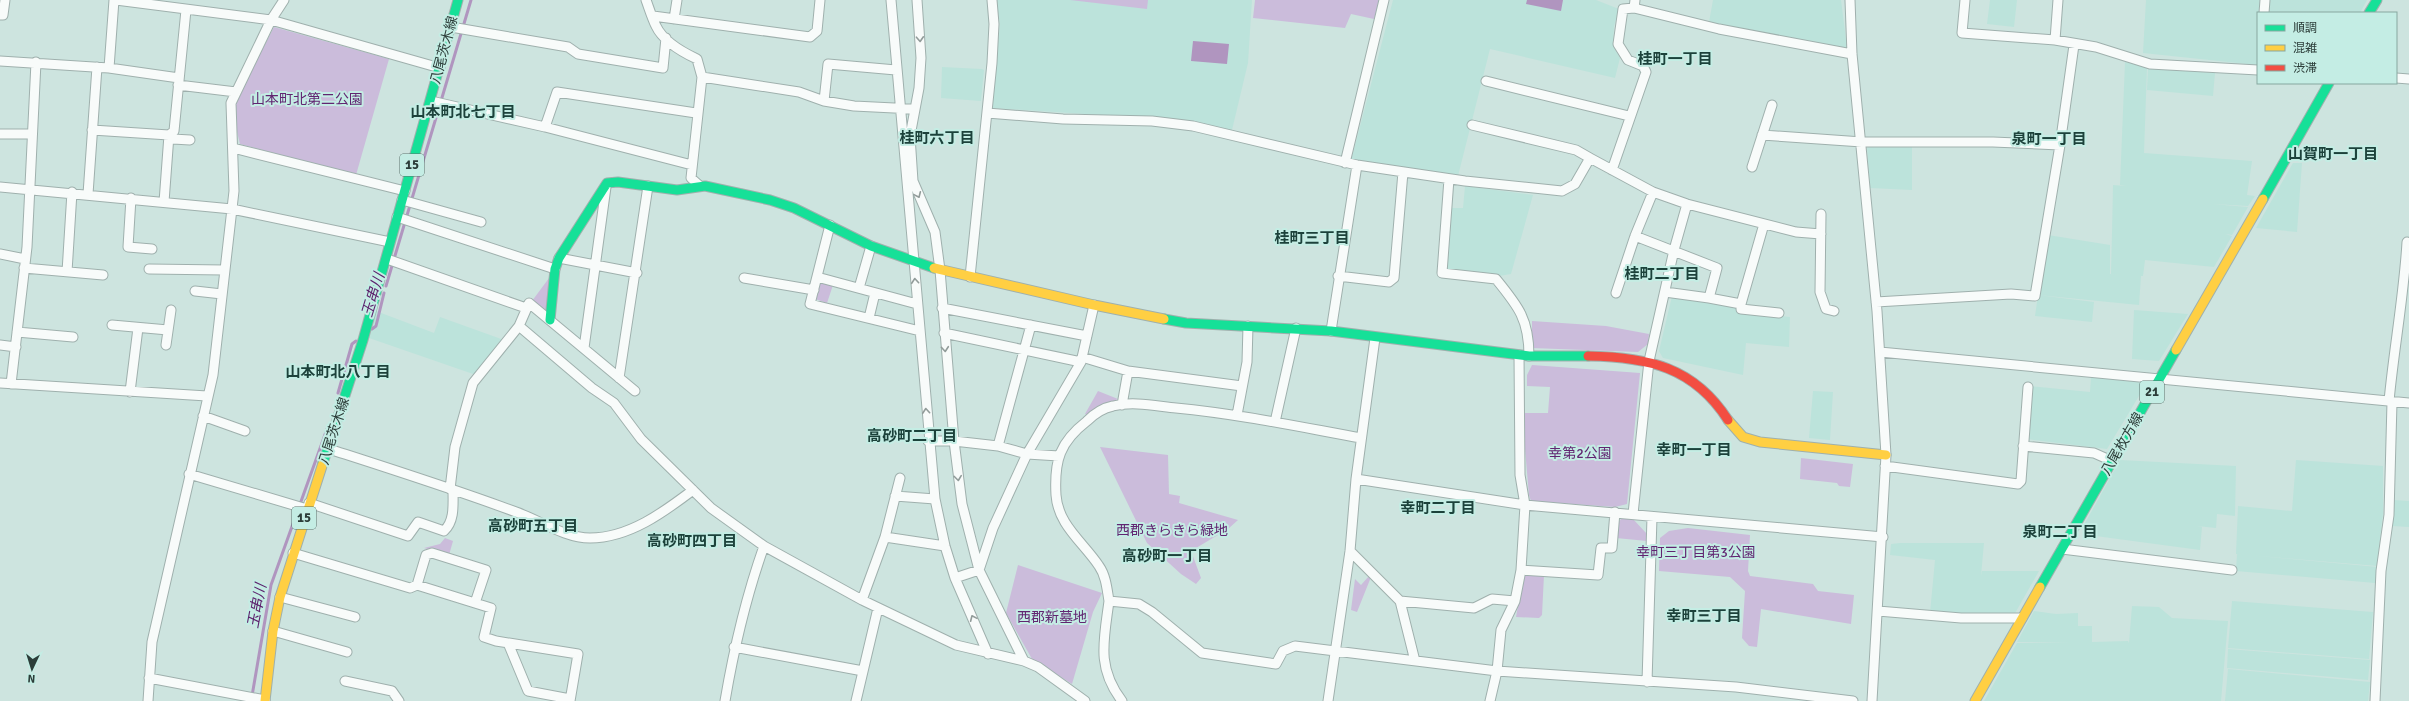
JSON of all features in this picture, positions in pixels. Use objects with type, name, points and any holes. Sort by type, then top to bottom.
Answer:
[{"type":"street","points":[[0,15],[3,15],[5,0]]},
{"type":"street","points":[[109,68],[115,0],[271,20],[440,68]]},
{"type":"street","points":[[148,701],[148,678],[152,642],[189,474],[213,375],[234,191],[233,148],[230,114],[231,103],[271,20],[284,0]]},
{"type":"street","name":"八尾茨木線","points":[[259,699],[280,596],[308,507],[329,449],[363,340],[387,259],[390,242],[401,219],[404,197],[433,101],[440,68],[459,29],[456,0]]},
{"type":"street","points":[[646,0],[656,26],[666,38],[681,51],[697,59],[702,77],[696,113],[691,178],[700,186]]},
{"type":"street","points":[[674,19],[677,0]]},
{"type":"street","points":[[653,16],[810,37],[817,31],[820,0]]},
{"type":"street","points":[[891,0],[899,108],[920,331],[928,441],[935,499],[944,546],[955,578],[988,654]]},
{"type":"street","points":[[917,0],[921,58],[919,88],[910,136],[913,181],[917,195],[931,220],[940,270],[954,441],[962,504],[979,570],[1024,661]]},
{"type":"street","points":[[970,277],[987,113],[994,24],[992,0]]},
{"type":"street","points":[[1346,163],[1384,0]]},
{"type":"street","points":[[1850,0],[1852,54],[1862,142],[1876,302],[1886,455],[1883,537],[1872,701]]},
{"type":"street","points":[[1965,0],[1962,33],[2054,40],[2096,48],[2150,64],[2257,70]]},
{"type":"street","points":[[2054,40],[2058,0]]},
{"type":"street","points":[[2264,12],[2265,0]]},
{"type":"street","points":[[2370,12],[2376,0]]},
{"type":"street","points":[[1612,170],[1629,116],[1646,72],[1643,66],[1628,60],[1618,44],[1623,10],[1635,4],[1719,29],[1852,54]]},
{"type":"street","points":[[164,202],[169,135],[174,131],[186,10]]},
{"type":"street","points":[[459,29],[568,47],[578,54],[663,68],[666,38]]},
{"type":"street","points":[[1876,302],[2010,294],[2035,296],[2060,146],[2074,45]]},
{"type":"street","points":[[0,61],[36,62],[109,68],[236,92]]},
{"type":"street","points":[[11,384],[25,263],[36,62]]},
{"type":"street","points":[[824,101],[828,64],[896,70]]},
{"type":"street","points":[[88,194],[97,67]]},
{"type":"street","points":[[702,77],[799,92],[824,101],[854,106],[914,109]]},
{"type":"street","points":[[2397,78],[2409,79]]},
{"type":"street","points":[[1486,81],[1629,116]]},
{"type":"street","name":"八尾枚方線","points":[[1975,701],[2328,84]]},
{"type":"street","points":[[545,127],[557,92],[696,113]]},
{"type":"street","points":[[433,101],[545,127],[692,165]]},
{"type":"street","points":[[1752,167],[1772,105]]},
{"type":"street","points":[[987,113],[1063,119],[1152,121],[1193,126],[1357,165],[1449,179],[1562,191],[1575,184],[1590,158]]},
{"type":"street","points":[[1472,125],[1576,150],[1653,192],[1687,204],[1796,232],[1822,234]]},
{"type":"street","points":[[92,130],[169,135],[173,138],[190,140]]},
{"type":"street","points":[[0,134],[32,134]]},
{"type":"street","points":[[1762,135],[1862,142],[1993,142],[2060,146]]},
{"type":"street","points":[[233,148],[404,197],[418,204],[481,222]]},
{"type":"street","points":[[1330,331],[1357,165]]},
{"type":"street","points":[[1338,276],[1388,282],[1394,278],[1403,172]]},
{"type":"street","points":[[1449,179],[1442,274],[1496,278],[1524,316],[1529,338],[1529,356]]},
{"type":"street","points":[[606,183],[618,182],[677,190],[700,186],[770,200],[794,208],[871,246],[913,262],[940,270],[1094,305],[1186,323],[1330,331],[1375,338],[1529,356],[1590,356],[1649,361],[1692,380],[1718,404],[1732,426],[1743,437],[1760,442],[1886,455]]},
{"type":"street","points":[[550,320],[555,269],[559,258],[606,183]]},
{"type":"street","points":[[584,348],[606,183]]},
{"type":"street","points":[[619,378],[637,273],[648,186]]},
{"type":"street","points":[[0,187],[72,192],[232,209],[390,242]]},
{"type":"street","points":[[67,272],[72,192]]},
{"type":"street","points":[[1616,293],[1635,236],[1653,192]]},
{"type":"street","points":[[131,198],[128,248],[152,249]]},
{"type":"street","points":[[1633,514],[1649,361],[1674,250],[1687,204]]},
{"type":"street","points":[[1821,214],[1822,234],[1820,292],[1826,309],[1834,311]]},
{"type":"street","points":[[401,219],[555,269]]},
{"type":"street","points":[[1764,224],[1741,304],[1741,310],[1779,313]]},
{"type":"street","points":[[830,226],[810,304],[920,331]]},
{"type":"street","points":[[1635,236],[1674,250],[1716,268],[1709,298]]},
{"type":"street","points":[[2375,701],[2382,572],[2389,515],[2390,402],[2395,344],[2405,283],[2407,242]]},
{"type":"street","points":[[859,288],[871,246]]},
{"type":"street","points":[[0,254],[25,263],[67,272],[103,275]]},
{"type":"street","points":[[559,258],[637,273]]},
{"type":"street","points":[[387,259],[526,308]]},
{"type":"street","points":[[149,269],[224,270]]},
{"type":"street","points":[[817,277],[917,304]]},
{"type":"street","points":[[744,278],[814,290]]},
{"type":"street","points":[[195,290],[222,294]]},
{"type":"street","points":[[1665,292],[1741,304]]},
{"type":"street","points":[[869,318],[875,293]]},
{"type":"street","points":[[189,474],[293,505],[308,507],[408,536],[418,522],[444,531],[449,526],[454,509],[452,490],[455,447],[473,383],[519,326],[529,304],[635,391]]},
{"type":"street","points":[[979,570],[993,528],[1027,454],[1082,360],[1094,305]]},
{"type":"street","points":[[942,308],[1087,336]]},
{"type":"street","points":[[166,346],[171,310]]},
{"type":"street","points":[[112,325],[168,330]]},
{"type":"street","points":[[998,446],[1031,325]]},
{"type":"street","points":[[519,326],[592,388],[614,403],[641,439],[711,508],[764,546],[862,600],[956,645],[988,654],[1024,661],[1038,667],[1085,701]]},
{"type":"street","points":[[1237,415],[1247,362],[1248,326]]},
{"type":"street","points":[[130,392],[138,328]]},
{"type":"street","points":[[1275,422],[1296,328]]},
{"type":"street","points":[[17,332],[73,337]]},
{"type":"street","points":[[944,333],[1024,350],[1082,360],[1128,371],[1242,386]]},
{"type":"street","points":[[1328,701],[1350,551],[1356,479],[1375,338]]},
{"type":"street","points":[[0,345],[16,347]]},
{"type":"street","points":[[1880,352],[2409,403]]},
{"type":"street","points":[[1490,701],[1497,671],[1501,630],[1515,601],[1521,570],[1525,505],[1522,495],[1520,468],[1519,355]]},
{"type":"street","points":[[1122,405],[1128,371]]},
{"type":"street","points":[[0,383],[207,396]]},
{"type":"street","points":[[1885,466],[2014,485],[2021,480],[2028,387]]},
{"type":"street","points":[[1122,701],[1113,690],[1103,663],[1109,601],[1100,567],[1066,524],[1058,511],[1056,484],[1059,456],[1066,439],[1092,416],[1113,406],[1136,404],[1237,415],[1361,438]]},
{"type":"street","points":[[203,416],[245,431]]},
{"type":"street","points":[[928,441],[954,441],[998,446],[1027,454],[1059,456]]},
{"type":"street","points":[[2023,446],[2094,453],[2112,461]]},
{"type":"street","points":[[329,449],[452,490],[569,533],[590,538],[617,533],[656,518],[693,490]]},
{"type":"street","points":[[862,600],[885,537],[900,478]]},
{"type":"street","points":[[1356,479],[1525,505],[1883,537]]},
{"type":"street","points":[[895,496],[935,499]]},
{"type":"street","points":[[1521,570],[1598,575],[1600,548],[1612,548],[1615,512]]},
{"type":"street","points":[[1647,682],[1652,517]]},
{"type":"street","points":[[885,537],[944,546]]},
{"type":"street","points":[[725,701],[734,647],[749,587],[764,546]]},
{"type":"street","points":[[2062,549],[2232,570]]},
{"type":"street","points":[[1350,551],[1400,601],[1415,661]]},
{"type":"street","points":[[293,553],[410,588],[417,585],[491,608],[484,636],[508,643],[578,654],[570,700],[528,691],[508,643]]},
{"type":"street","points":[[417,585],[426,555],[432,553],[486,570],[475,603]]},
{"type":"street","points":[[955,578],[979,570]]},
{"type":"street","points":[[280,596],[355,617]]},
{"type":"street","points":[[1400,601],[1474,608],[1492,599],[1515,601]]},
{"type":"street","points":[[1109,601],[1138,604],[1152,612],[1202,653],[1276,664],[1283,651],[1294,646],[1497,671],[1736,687],[1853,701]]},
{"type":"street","points":[[856,701],[878,608]]},
{"type":"street","points":[[1878,611],[1961,618],[2022,618]]},
{"type":"street","points":[[273,631],[347,652]]},
{"type":"street","points":[[734,647],[863,671]]},
{"type":"street","points":[[148,678],[259,699]]},
{"type":"street","points":[[345,681],[392,691],[399,701]]},
{"type":"shaded area","points":[[996,0],[1252,0],[1248,63],[1232,130],[1194,121],[992,108],[1000,24]]},
{"type":"shaded area","points":[[1393,0],[1596,0],[1619,9],[1614,26],[1613,46],[1620,58],[1615,78],[1490,49],[1458,176],[1351,161]]},
{"type":"shaded area","points":[[1527,0],[1563,0],[1561,11],[1526,4]]},
{"type":"shaded area","points":[[1713,0],[1841,0],[1847,48],[1709,22]]},
{"type":"shaded area","points":[[1990,0],[2017,0],[2014,27],[1987,24]]},
{"type":"shaded area","points":[[2146,0],[2261,0],[2260,12],[2257,12],[2257,65],[2143,53]]},
{"type":"shaded area","points":[[2266,0],[2367,0],[2361,12],[2266,12]]},
{"type":"shaded area","points":[[1193,41],[1229,44],[1227,64],[1191,61]]},
{"type":"shaded area","points":[[2125,62],[2147,67],[2144,153],[2252,161],[2247,195],[2255,196],[2248,206],[2212,204],[2248,207],[2232,235],[2225,234],[2232,236],[2214,267],[2145,260],[2143,276],[2141,276],[2139,305],[2038,295],[2048,235],[2110,245],[2110,274],[2121,275],[2111,274],[2113,185],[2126,186],[2120,185]]},
{"type":"shaded area","points":[[942,67],[984,70],[981,101],[941,98]]},
{"type":"shaded area","points":[[2148,68],[2215,73],[2213,96],[2147,90]]},
{"type":"shaded area","points":[[1870,145],[1912,145],[1912,190],[1870,188],[1867,148]]},
{"type":"shaded area","points":[[2293,163],[2302,163],[2297,232],[2256,228]]},
{"type":"shaded area","points":[[1465,186],[1533,195],[1511,274],[1499,276],[1446,270],[1451,208],[1463,208]]},
{"type":"shaded area","points":[[2038,295],[2094,302],[2092,322],[2035,316]]},
{"type":"shaded area","points":[[1672,296],[1736,307],[1737,311],[1790,317],[1789,347],[1746,343],[1743,375],[1663,358],[1659,351]]},
{"type":"shaded area","points":[[2134,310],[2188,314],[2159,361],[2132,359]]},
{"type":"shaded area","points":[[376,311],[434,333],[440,317],[504,340],[476,375],[369,338]]},
{"type":"shaded area","points":[[2091,377],[2144,382],[2145,386],[2107,449],[2027,439],[2030,386],[2090,392]]},
{"type":"shaded area","points":[[1813,391],[1833,392],[1830,440],[1809,438]]},
{"type":"shaded area","points":[[2120,460],[2236,466],[2235,516],[2217,514],[2216,528],[2197,526],[2202,527],[2200,550],[2088,535],[2090,525],[2085,523]]},
{"type":"shaded area","points":[[2296,460],[2383,466],[2383,513],[2377,566],[2236,554],[2238,506],[2292,511]]},
{"type":"shaded area","points":[[2394,500],[2409,501],[2409,527],[2392,526]]},
{"type":"shaded area","points":[[1984,543],[1981,576],[1982,571],[2039,571],[2014,615],[1930,613],[1935,560],[1890,555],[1891,544]]},
{"type":"shaded area","points":[[2237,554],[2378,567],[2375,583],[2236,571]]},
{"type":"shaded area","points":[[2232,601],[2373,612],[2369,659],[2228,648]]},
{"type":"shaded area","points":[[2132,606],[2159,607],[2172,618],[2228,621],[2221,701],[1984,701],[2017,643],[2071,642],[2017,642],[2034,611],[2056,614],[2078,613],[2078,626],[2092,626],[2092,642],[2128,641],[2129,643]]},
{"type":"shaded area","points":[[2228,649],[2370,660],[2368,680],[2227,668]]},
{"type":"shaded area","points":[[2228,669],[2370,682],[2368,701],[2225,701]]},
{"type":"green space","points":[[1070,0],[1148,0],[1147,9]]},
{"type":"green space","points":[[1255,0],[1380,0],[1374,19],[1351,14],[1345,28],[1253,18]]},
{"type":"green space","name":"山本町北第二公園","points":[[274,27],[389,59],[356,175],[240,144],[233,115],[236,100]]},
{"type":"green space","points":[[552,274],[549,314],[532,301]]},
{"type":"green space","points":[[822,282],[833,285],[827,303],[815,299],[818,285]]},
{"type":"green space","points":[[1532,321],[1606,326],[1649,334],[1648,344],[1638,352],[1532,348]]},
{"type":"green space","name":"幸第2公園","points":[[1532,365],[1640,373],[1627,504],[1615,507],[1531,501],[1529,495],[1525,449],[1525,413],[1548,413],[1550,387],[1527,386],[1527,375]]},
{"type":"green space","points":[[1098,391],[1118,399],[1089,416],[1085,414]]},
{"type":"green space","name":"西郡きらきら緑地","points":[[1100,447],[1168,455],[1169,494],[1180,496],[1179,503],[1238,520],[1228,529],[1191,551],[1201,578],[1196,584],[1181,574],[1147,543]]},
{"type":"green space","points":[[1801,458],[1853,464],[1850,487],[1839,486],[1837,483],[1800,479]]},
{"type":"green space","points":[[1621,519],[1633,519],[1647,534],[1647,541],[1616,538],[1617,525]]},
{"type":"green space","name":"幸町三丁目第3公園","points":[[1688,528],[1750,535],[1748,571],[1750,576],[1813,584],[1818,591],[1854,595],[1851,624],[1761,609],[1757,647],[1749,646],[1742,638],[1745,591],[1730,577],[1659,571],[1660,538],[1669,531]]},
{"type":"green space","points":[[445,538],[453,541],[449,555],[424,548],[440,544]]},
{"type":"green space","name":"西郡新墓地","points":[[1018,565],[1102,593],[1093,612],[1072,684],[1032,659],[1006,613]]},
{"type":"green space","points":[[1528,573],[1544,575],[1542,615],[1539,618],[1516,617],[1523,578]]},
{"type":"green space","points":[[1369,576],[1371,577],[1357,612],[1351,610],[1355,579],[1361,585]]},
{"type":"waterway","name":"玉串川","points":[[386,286],[471,0]]},
{"type":"waterway","name":"玉串川","points":[[372,329],[376,326],[384,293]]},
{"type":"waterway","name":"玉串川","points":[[338,393],[352,344],[356,341]]},
{"type":"waterway","name":"玉串川","points":[[252,696],[271,585],[327,429]]},
{"type":"traffic: fast","points":[[323,463],[363,340],[458,0]]},
{"type":"traffic: fast","points":[[2370,12],[2377,0]]},
{"type":"traffic: fast","points":[[2263,199],[2328,84]]},
{"type":"traffic: fast","points":[[550,320],[555,269],[559,258],[607,183],[618,182],[677,190],[705,186],[770,200],[794,208],[871,246],[934,268]]},
{"type":"traffic: fast","points":[[1164,319],[1186,323],[1331,331],[1529,356],[1588,356]]},
{"type":"traffic: fast","points":[[2040,587],[2176,350]]},
{"type":"traffic: slow","points":[[2176,350],[2263,199]]},
{"type":"traffic: slow","points":[[934,268],[1094,305],[1164,319]]},
{"type":"traffic: slow","points":[[1728,420],[1743,437],[1760,442],[1886,455]]},
{"type":"traffic: slow","points":[[265,701],[273,631],[280,597],[323,463]]},
{"type":"traffic: slow","points":[[1975,701],[2040,587]]},
{"type":"traffic: jam","points":[[1588,356],[1630,359],[1668,368],[1685,377],[1700,388],[1715,402],[1728,420]]},
{"type":"district","name":"桂町一丁目","points":[[1675,59]]},
{"type":"district","name":"山本町北七丁目","points":[[463,112]]},
{"type":"district","name":"桂町六丁目","points":[[937,138]]},
{"type":"district","name":"泉町一丁目","points":[[2049,139]]},
{"type":"district","name":"山賀町一丁目","points":[[2333,154]]},
{"type":"district","name":"桂町三丁目","points":[[1312,238]]},
{"type":"district","name":"桂町二丁目","points":[[1662,274]]},
{"type":"district","name":"山本町北八丁目","points":[[338,372]]},
{"type":"district","name":"高砂町二丁目","points":[[912,436]]},
{"type":"district","name":"幸町一丁目","points":[[1694,450]]},
{"type":"district","name":"幸町二丁目","points":[[1438,508]]},
{"type":"district","name":"高砂町五丁目","points":[[533,526]]},
{"type":"district","name":"泉町二丁目","points":[[2060,532]]},
{"type":"district","name":"高砂町四丁目","points":[[692,541]]},
{"type":"district","name":"高砂町一丁目","points":[[1167,556]]},
{"type":"district","name":"幸町三丁目","points":[[1704,616]]}]
